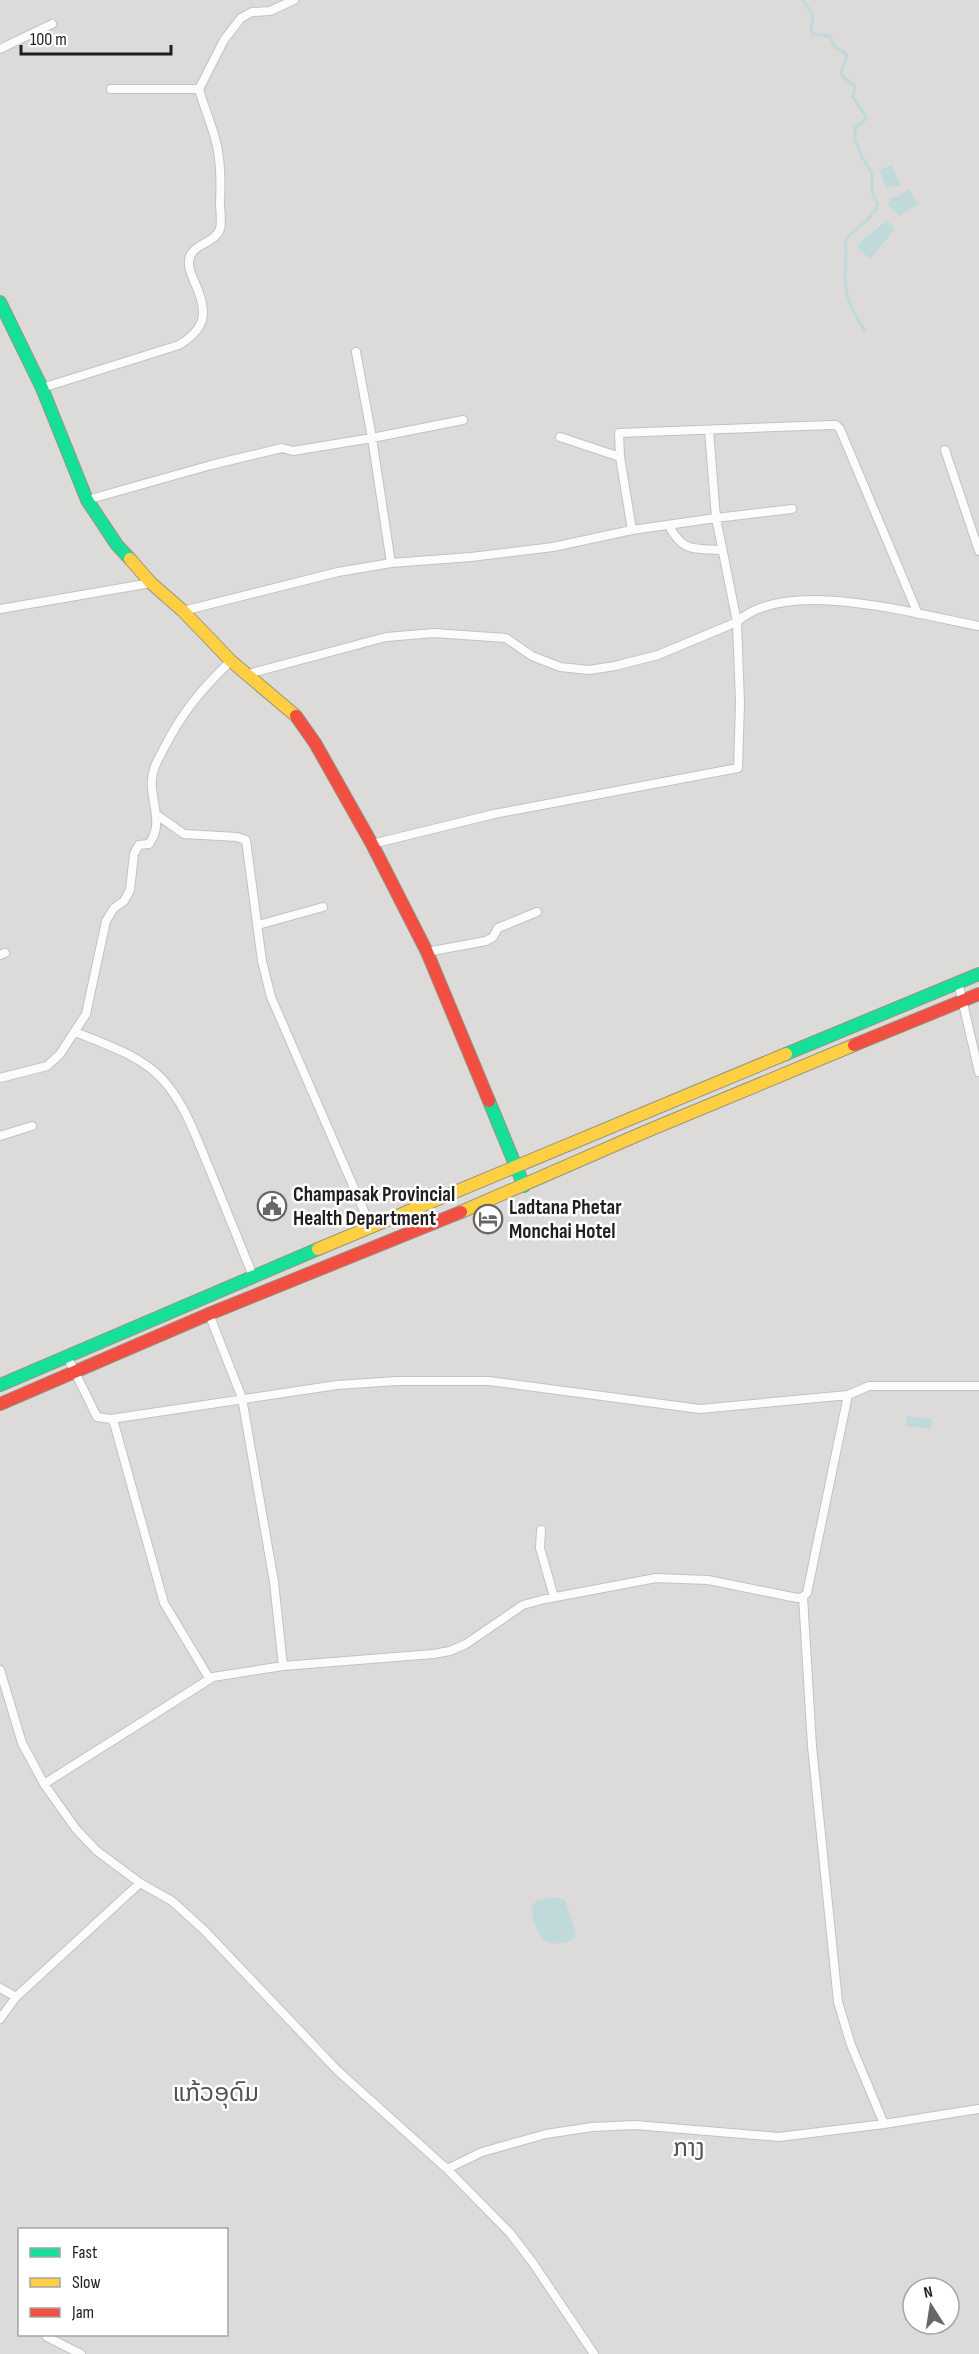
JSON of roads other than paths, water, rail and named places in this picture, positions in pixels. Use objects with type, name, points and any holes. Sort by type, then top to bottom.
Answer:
[{"type":"main road","points":[[0,302],[42,388],[87,500],[117,545],[151,583],[183,611],[231,661],[296,716],[315,743],[372,844],[427,951],[524,1186]]},
{"type":"main road","points":[[0,1385],[370,1227],[979,974]]},
{"type":"main road","points":[[0,1404],[209,1314],[524,1186],[647,1131],[979,994]]},
{"type":"street","points":[[42,388],[179,345],[194,336],[201,324],[203,311],[201,296],[190,269],[189,258],[195,250],[215,238],[220,228],[221,173],[217,145],[199,89],[224,40],[241,18],[252,12],[270,11],[284,2],[294,0]]},
{"type":"street","points":[[0,49],[52,24]]},
{"type":"street","points":[[111,88],[199,89]]},
{"type":"street","points":[[356,352],[391,563]]},
{"type":"street","points":[[87,500],[211,465],[282,448],[293,451],[463,420]]},
{"type":"street","points":[[632,530],[620,457],[619,433],[836,426],[840,429],[918,614]]},
{"type":"street","points":[[372,844],[494,814],[738,768],[740,703],[737,622],[716,518],[709,429]]},
{"type":"street","points":[[560,437],[620,457]]},
{"type":"street","points":[[945,450],[979,551]]},
{"type":"street","points":[[183,611],[338,572],[391,563],[471,557],[554,547],[632,530],[792,509]]},
{"type":"street","points":[[669,526],[677,542],[691,548],[721,550]]},
{"type":"street","points":[[0,609],[151,583]]},
{"type":"street","points":[[248,674],[376,639],[434,633],[506,638],[532,656],[560,667],[589,670],[658,655],[737,622],[744,615],[761,607],[825,599],[861,602],[979,626]]},
{"type":"street","points":[[0,1078],[46,1066],[60,1054],[86,1014],[106,921],[114,908],[124,901],[130,890],[134,854],[139,845],[149,844],[155,836],[158,815],[152,790],[153,770],[174,730],[203,687],[231,661]]},
{"type":"street","points":[[158,815],[184,834],[237,837],[246,840],[262,961],[271,997],[370,1227]]},
{"type":"street","points":[[258,925],[323,907]]},
{"type":"street","points":[[427,951],[486,941],[493,938],[498,928],[537,912]]},
{"type":"street","points":[[958,982],[979,1072]]},
{"type":"street","points":[[75,1032],[112,1046],[163,1079],[178,1101],[194,1132],[254,1276]]},
{"type":"street","points":[[0,1136],[32,1126]]},
{"type":"street","points":[[209,1314],[242,1398],[274,1582],[283,1666]]},
{"type":"street","points":[[67,1356],[97,1417],[111,1419],[337,1385],[434,1380],[515,1383],[700,1409],[848,1395],[869,1386],[979,1386]]},
{"type":"street","points":[[44,1784],[208,1678],[283,1666],[450,1651],[466,1644],[524,1605],[554,1597],[656,1578],[708,1580],[797,1598],[803,1597],[807,1593],[848,1395]]},
{"type":"street","points":[[111,1419],[164,1603],[208,1678]]},
{"type":"street","points":[[541,1530],[540,1548],[554,1597]]},
{"type":"street","points":[[803,1597],[811,1738],[838,2002],[851,2045],[884,2124]]},
{"type":"street","points":[[0,1670],[22,1743],[44,1784],[76,1829],[97,1851],[180,1908],[205,1931],[338,2071],[447,2169],[510,2233],[594,2354]]},
{"type":"street","points":[[0,2019],[16,1997],[140,1882]]},
{"type":"street","points":[[0,1988],[16,1997]]},
{"type":"street","points":[[447,2169],[482,2152],[546,2134],[592,2127],[635,2126],[779,2137],[979,2109]]},
{"type":"street","points":[[48,2337],[81,2354]]},
{"type":"water","points":[[892,165],[901,185],[886,188],[880,170]]},
{"type":"water","points":[[908,189],[918,204],[899,216],[888,205],[890,198],[897,197]]},
{"type":"water","points":[[887,220],[895,229],[870,259],[856,246]]},
{"type":"water","points":[[907,1416],[932,1419],[931,1429],[906,1426]]},
{"type":"water","points":[[556,1897],[565,1900],[576,1934],[574,1939],[556,1944],[549,1942],[539,1934],[531,1909],[537,1901]]},
{"type":"waterway","points":[[803,0],[813,15],[811,30],[813,34],[830,36],[835,48],[846,54],[841,72],[843,77],[855,86],[853,97],[867,118],[855,128],[855,139],[872,173],[872,192],[878,205],[871,216],[845,241],[847,296],[865,331]]},
{"type":"place","name":"Champasak Provincial Health Department","points":[[272,1206]]},
{"type":"place","name":"Ladtana Phetar Monchai Hotel","points":[[488,1219]]},
{"type":"district","name":"ແກ້ວອຸດົມ","points":[[216,2093]]},
{"type":"district","name":"ກາງ","points":[[689,2148]]}]
